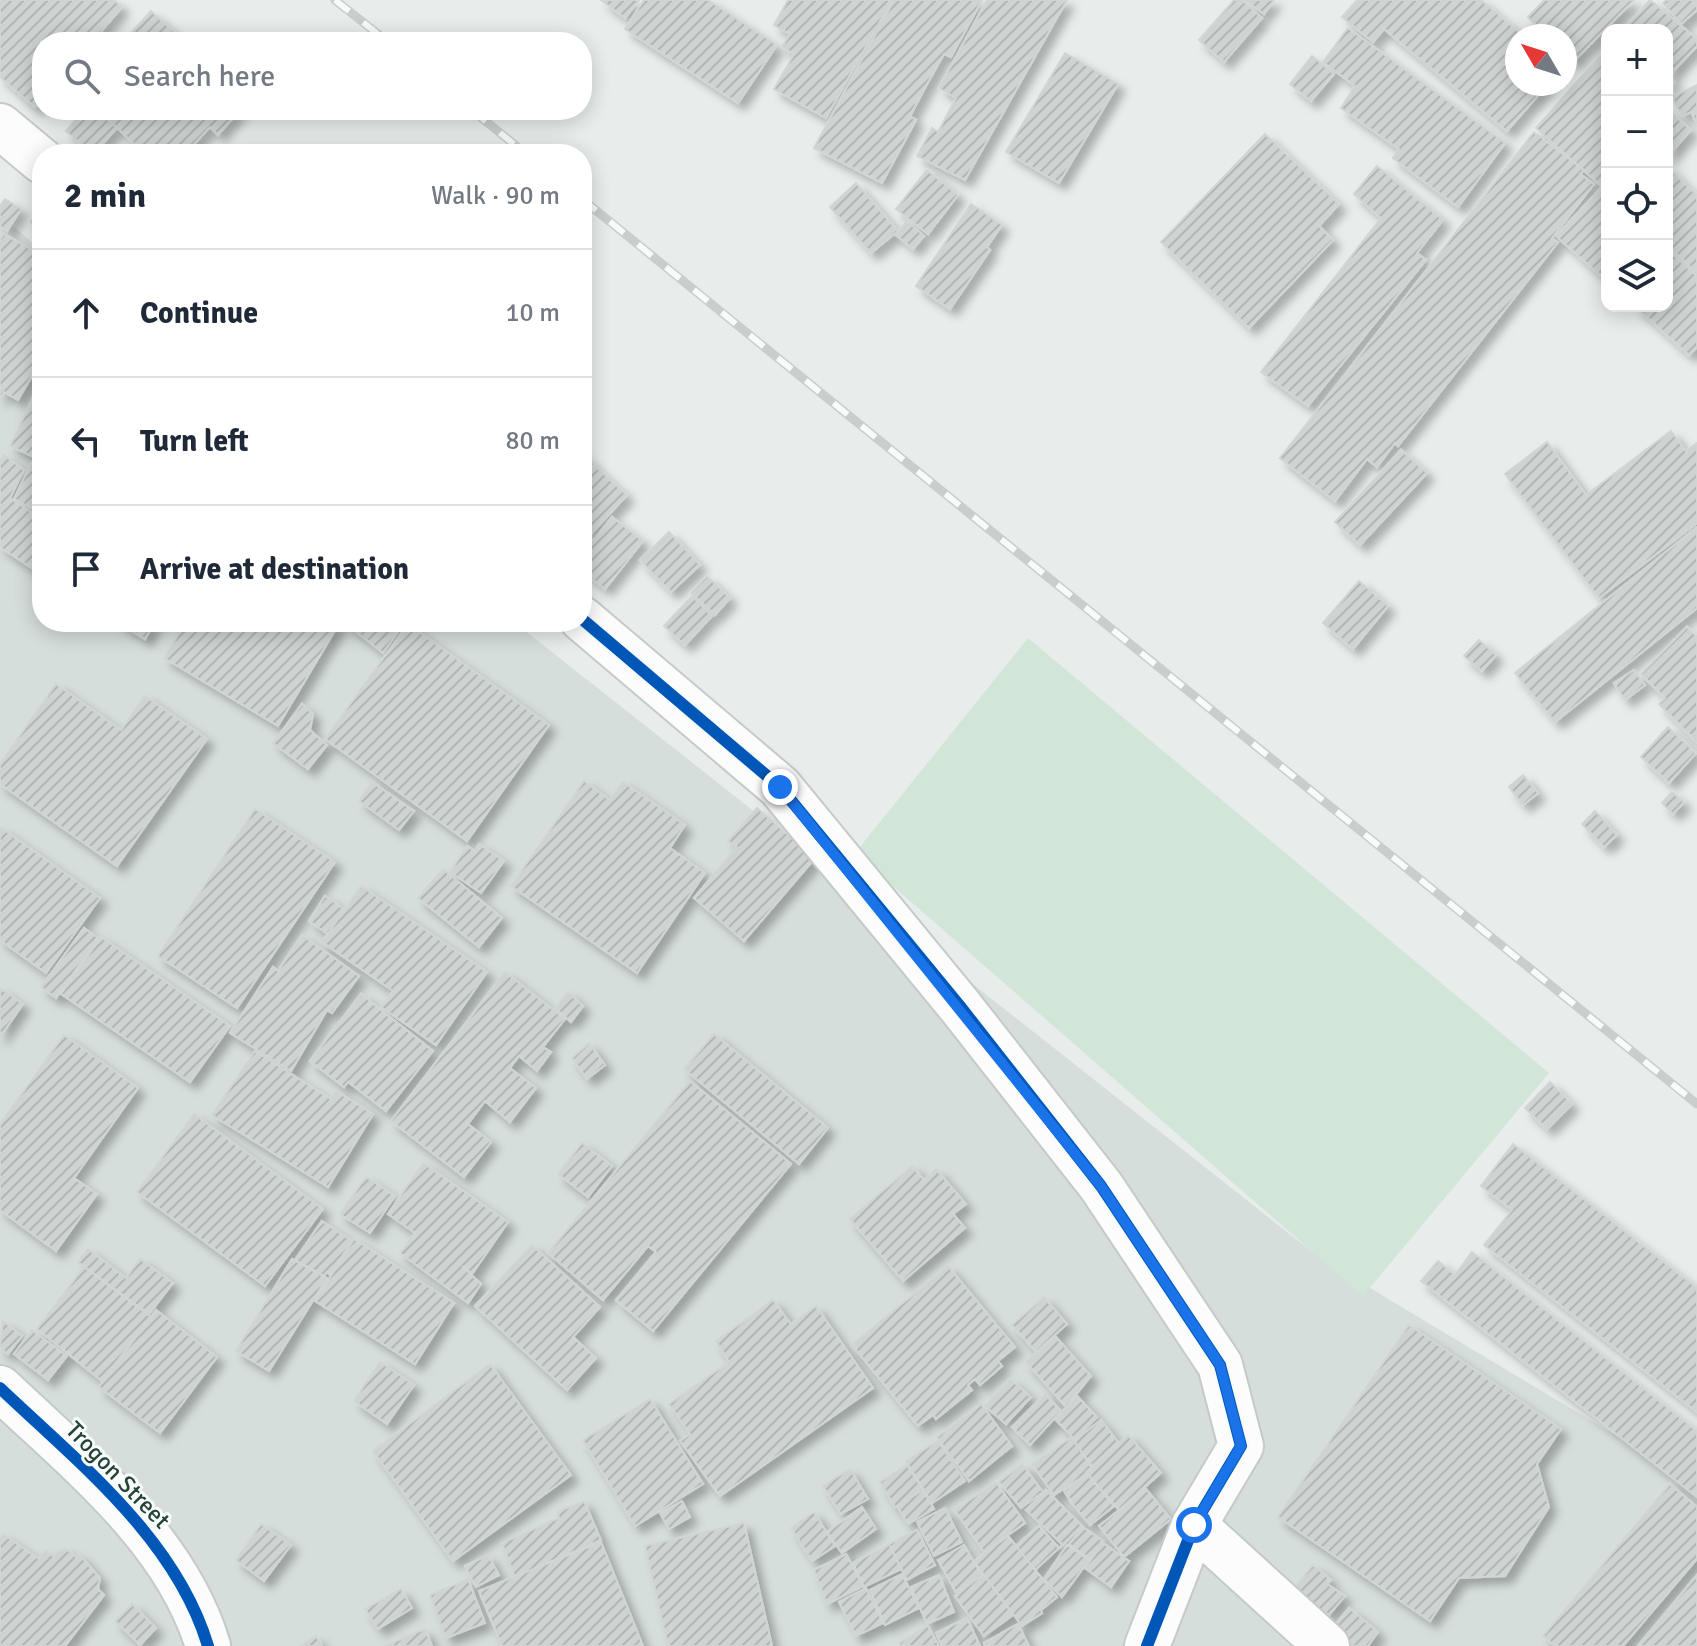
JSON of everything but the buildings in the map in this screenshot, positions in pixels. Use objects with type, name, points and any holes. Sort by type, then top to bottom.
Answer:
[{"type":"street","points":[[0,126],[32,153]]},
{"type":"street","points":[[592,627],[780,787],[1101,1186],[1220,1365],[1241,1446],[1194,1525],[1147,1646]]},
{"type":"street","name":"Trogon Street","points":[[0,1388],[107,1489],[162,1554],[200,1619],[208,1646]]},
{"type":"street","points":[[1194,1525],[1327,1646]]},
{"type":"shaded area","points":[[0,216],[32,242],[32,632],[527,632],[1320,1258],[1697,1484],[1697,1646],[0,1646]]},
{"type":"green space","points":[[1028,638],[1549,1073],[1363,1296],[855,853]]},
{"type":"railway","points":[[335,0],[375,32]]},
{"type":"railway","points":[[484,120],[514,144]]},
{"type":"railway","points":[[592,207],[1697,1104]]},
{"type":"cycle path","points":[[592,627],[780,787],[959,1005],[1101,1186],[1220,1365],[1241,1446],[1194,1525],[1147,1646]]},
{"type":"cycle path","points":[[0,1388],[92,1474],[149,1537],[193,1607],[208,1646]]},
{"type":"route","points":[[780,787],[959,1005],[1101,1186],[1220,1365],[1241,1446],[1194,1525]]}]
